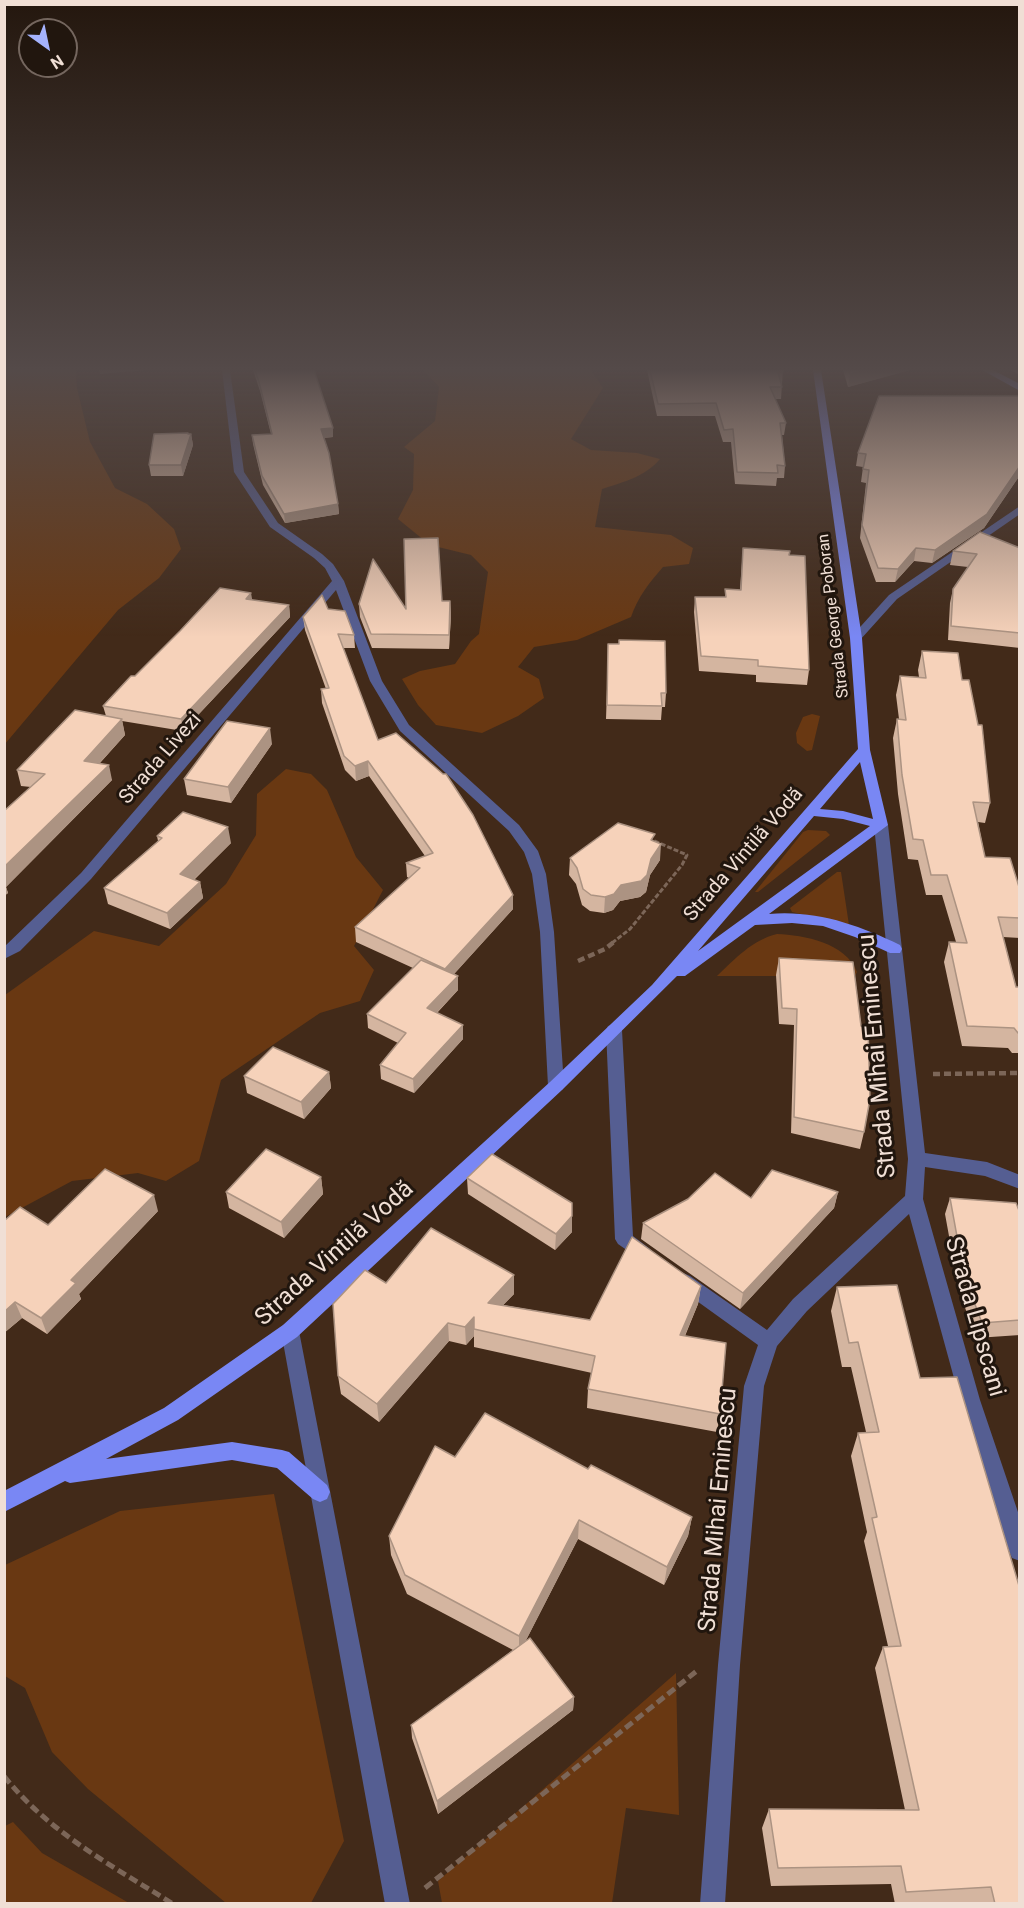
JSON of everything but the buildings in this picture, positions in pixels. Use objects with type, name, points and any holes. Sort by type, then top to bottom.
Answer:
[{"type":"main road","name":"Strada George Poboran","points":[[830,459],[856,638],[864,750],[881,825]]},
{"type":"main road","name":"Strada Vintilă Vodă","points":[[4,1502],[61,1474],[171,1414],[290,1330],[556,1086],[657,989],[864,750]]},
{"type":"main road","points":[[811,812],[843,815],[881,825]]},
{"type":"main road","name":"Strada Vintilă Vodă","points":[[657,989],[881,825]]},
{"type":"main road","points":[[751,920],[799,918],[830,923],[862,933],[895,949]]},
{"type":"main road","points":[[61,1474],[232,1451],[282,1459],[320,1492]]},
{"type":"street","points":[[237,459],[239,472],[274,525],[318,556],[329,566],[339,581],[376,681],[399,720],[430,753],[514,828],[531,851],[539,874],[547,933],[556,1086]]},
{"type":"street","points":[[856,638],[893,597],[1020,509]]},
{"type":"street","name":"Strada Livezi","points":[[4,954],[15,947],[86,876],[339,581]]},
{"type":"street","name":"Strada Mihai Eminescu","points":[[712,1904],[754,1386],[769,1342],[800,1305],[914,1199],[917,1159],[881,825]]},
{"type":"street","points":[[614,1030],[624,1239],[769,1342]]},
{"type":"street","points":[[917,1159],[987,1169],[1020,1182]]},
{"type":"street","name":"Strada Lipscani","points":[[914,1199],[970,1400],[1020,1551]]},
{"type":"street","points":[[290,1330],[320,1492],[406,1900]]},
{"type":"path","points":[[578,961],[604,949],[630,929],[682,865],[687,855],[642,837]]},
{"type":"path","points":[[909,1074],[1020,1073]]},
{"type":"path","points":[[406,1900],[732,1643]]},
{"type":"path","points":[[4,1776],[14,1789],[52,1825],[172,1904]]},
{"type":"shaded area","points":[[5,459],[99,459],[115,488],[147,504],[174,529],[181,549],[159,578],[118,610],[5,744]]},
{"type":"shaded area","points":[[414,459],[660,459],[641,475],[602,489],[595,527],[671,535],[693,548],[689,564],[663,567],[644,590],[631,617],[577,640],[534,647],[518,667],[539,679],[544,698],[518,716],[482,733],[436,725],[418,705],[402,679],[420,671],[455,664],[471,641],[479,634],[488,572],[471,555],[430,545],[398,519],[413,490]]},
{"type":"shaded area","points":[[812,714],[820,716],[812,750],[807,751],[797,743],[796,733],[803,717]]},
{"type":"shaded area","points":[[286,769],[311,774],[327,790],[356,857],[383,890],[354,946],[374,970],[360,1001],[320,1013],[221,1080],[199,1161],[166,1181],[138,1173],[72,1181],[5,1217],[5,995],[94,931],[159,946],[226,884],[256,835],[257,794]]},
{"type":"shaded area","points":[[826,831],[830,835],[758,892],[755,892],[803,832]]},
{"type":"shaded area","points":[[837,872],[841,872],[849,925],[792,912],[790,908]]},
{"type":"shaded area","points":[[777,934],[799,936],[834,947],[852,962],[857,972],[855,976],[717,976],[752,945]]},
{"type":"shaded area","points":[[274,1494],[344,1841],[311,1903],[226,1903],[88,1789],[52,1752],[25,1688],[5,1676],[5,1565],[120,1511]]},
{"type":"shaded area","points":[[676,1673],[679,1815],[626,1808],[612,1903],[442,1903],[438,1881]]},
{"type":"shaded area","points":[[13,1822],[42,1853],[129,1903],[5,1903],[5,1826]]}]
